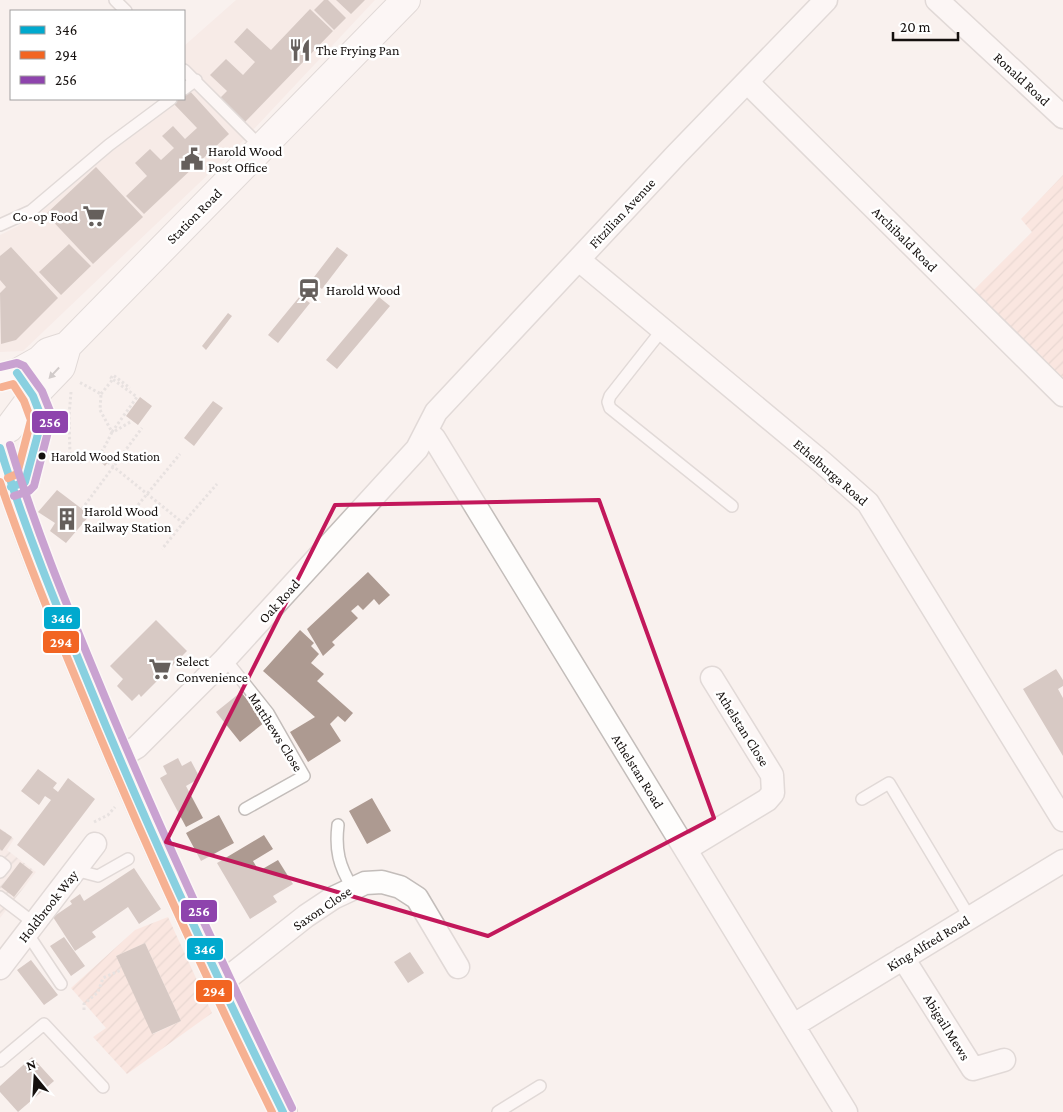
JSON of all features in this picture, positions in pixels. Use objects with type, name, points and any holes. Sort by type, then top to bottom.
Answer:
[{"type":"street","name":"Station Road","points":[[9,375],[40,360],[48,352],[67,346],[406,0]]},
{"type":"street","name":"Fitzilian Avenue","points":[[428,432],[436,412],[676,154],[826,0]]},
{"type":"street","name":"Ronald Road","points":[[937,0],[1063,117]]},
{"type":"street","name":"Archibald Road","points":[[747,82],[1063,395]]},
{"type":"street","name":"Ethelburga Road","points":[[579,260],[823,463],[868,503],[1063,820]]},
{"type":"street","name":"Station Road","points":[[0,432],[9,428],[33,396],[61,367],[67,346]]},
{"type":"street","points":[[9,375],[33,396]]},
{"type":"street","name":"Oak Road","points":[[118,758],[137,747],[226,659],[417,449],[428,432]]},
{"type":"street","name":"Athelstan Road","points":[[428,432],[434,438],[846,1112]]},
{"type":"street","points":[[0,448],[30,540],[118,758],[220,984],[283,1112]]},
{"type":"street","name":"Athelstan Close","points":[[686,849],[767,800],[773,793],[772,775],[712,678]]},
{"type":"street","name":"Holdbrook Way","points":[[0,968],[95,844]]},
{"type":"street","name":"King Alfred Road","points":[[794,1025],[1063,861]]},
{"type":"street","name":"Saxon Close","points":[[220,984],[306,916],[352,887],[365,883],[382,882],[400,887],[416,898],[458,967]]},
{"type":"street","name":"Abigail Mews","points":[[903,958],[973,1069],[1004,1060]]},
{"type":"lane","points":[[115,0],[125,10]]},
{"type":"lane","points":[[185,71],[262,148]]},
{"type":"lane","points":[[185,88],[196,80]]},
{"type":"lane","points":[[0,225],[31,211],[110,145],[170,100]]},
{"type":"lane","points":[[662,330],[610,396],[608,402],[610,408],[732,506]]},
{"type":"lane","points":[[12,487],[25,482],[42,419],[33,396]]},
{"type":"lane","name":"Matthews Close","points":[[226,659],[268,713],[304,776],[245,809]]},
{"type":"lane","points":[[862,799],[889,783],[970,918]]},
{"type":"lane","points":[[338,825],[336,853],[340,867],[352,887]]},
{"type":"lane","points":[[76,870],[98,876],[128,859]]},
{"type":"lane","points":[[0,862],[5,866],[0,872]]},
{"type":"lane","points":[[0,897],[30,928],[62,984]]},
{"type":"lane","points":[[0,1061],[44,1024],[103,1087]]},
{"type":"lane","points":[[498,1112],[540,1086]]},
{"type":"path","points":[[81,374],[71,391],[69,416],[70,455],[78,462],[90,461],[103,451],[112,432],[137,397],[113,379]]},
{"type":"path","points":[[112,432],[100,410],[100,394],[113,379],[111,378],[113,375],[130,388]]},
{"type":"path","points":[[77,381],[100,394]]},
{"type":"path","points":[[112,432],[132,420]]},
{"type":"path","points":[[82,509],[142,428]]},
{"type":"path","points":[[138,505],[180,454]]},
{"type":"path","points":[[108,462],[104,459],[183,523]]},
{"type":"path","points":[[162,549],[217,484]]},
{"type":"path","points":[[95,844],[85,836],[94,821],[108,815],[117,804]]},
{"type":"path","points":[[84,1010],[84,1004],[98,992],[103,978],[121,970]]},
{"type":"highlighted area","points":[[599,500],[714,818],[488,936],[166,842],[335,505]]},
{"type":"shaded area","points":[[236,0],[375,0],[238,146],[23,351],[0,352],[0,235],[34,218],[170,100],[185,100],[185,87],[187,84],[185,75],[185,45]]},
{"type":"shaded area","points":[[1063,175],[1063,379],[974,290],[1032,232],[1021,219]]},
{"type":"shaded area","points":[[0,828],[14,839],[7,850],[36,872],[0,918]]},
{"type":"shaded area","points":[[168,917],[212,1013],[127,1074],[93,1037],[106,1028],[71,988],[135,930]],"holes":[[[145,943],[181,1021],[153,1034],[116,956]]]},
{"type":"building","points":[[324,0],[328,0],[346,18],[334,30],[314,10]]},
{"type":"building","points":[[336,0],[365,0],[351,14]]},
{"type":"building","points":[[310,9],[333,31],[245,122],[220,98],[227,91],[210,75],[226,59],[243,75],[255,62],[234,42],[247,28],[271,50]]},
{"type":"building","points":[[188,89],[229,134],[144,214],[126,196],[147,176],[135,163],[150,149],[161,160],[174,148],[162,136],[173,126],[185,139],[197,128],[173,103],[177,100],[185,100],[185,92]]},
{"type":"building","points":[[96,167],[143,217],[93,264],[46,214]]},
{"type":"building","points":[[69,244],[91,266],[61,295],[39,272]]},
{"type":"building","points":[[11,247],[58,298],[16,340],[1,344],[0,293],[6,287],[0,280],[0,256]]},
{"type":"building","points":[[337,247],[348,255],[322,289],[311,281]]},
{"type":"building","points":[[300,296],[310,303],[278,343],[268,335]]},
{"type":"building","points":[[379,297],[390,306],[337,369],[326,360]]},
{"type":"building","points":[[228,313],[232,316],[206,350],[202,346]]},
{"type":"building","points":[[140,397],[152,406],[138,425],[126,416]]},
{"type":"building","points":[[213,401],[223,408],[194,446],[184,438]]},
{"type":"building","points":[[104,452],[111,458],[105,466],[98,459]]},
{"type":"building","name":"Harold Wood Railway Station","points":[[57,490],[90,515],[66,543],[50,531],[55,523],[38,512]]},
{"type":"building","points":[[368,572],[390,595],[379,605],[374,599],[363,610],[358,605],[351,611],[358,618],[332,642],[335,645],[323,656],[307,629]]},
{"type":"building","points":[[156,620],[187,651],[141,697],[139,694],[132,701],[117,686],[123,679],[110,666]]},
{"type":"building","points":[[300,630],[314,643],[311,646],[319,654],[311,663],[324,674],[317,681],[353,713],[345,722],[338,716],[330,724],[341,741],[308,762],[290,732],[315,717],[263,671]]},
{"type":"building","points":[[1056,669],[1063,680],[1063,686],[1058,689],[1063,698],[1063,756],[1023,689]]},
{"type":"building","points":[[241,692],[265,722],[240,742],[216,712]]},
{"type":"building","points":[[178,758],[182,766],[191,761],[200,778],[186,786],[203,818],[186,827],[160,778],[167,774],[163,766]]},
{"type":"building","points":[[38,769],[57,783],[53,788],[58,792],[68,778],[95,799],[44,866],[17,845],[51,800],[45,796],[39,805],[21,791]]},
{"type":"building","points":[[372,798],[391,831],[367,844],[349,811]]},
{"type":"building","points":[[219,815],[234,843],[201,861],[186,833]]},
{"type":"building","points":[[0,829],[12,837],[2,851],[0,849]]},
{"type":"building","points":[[264,835],[273,849],[253,861],[259,871],[278,860],[293,884],[273,896],[277,902],[250,919],[217,863]]},
{"type":"building","points":[[20,862],[33,872],[14,897],[1,887]]},
{"type":"building","points":[[134,868],[161,909],[139,924],[128,907],[92,932],[96,937],[75,951],[53,917],[72,904],[70,901],[80,894],[84,901]]},
{"type":"building","points":[[64,937],[85,966],[71,976],[50,946]]},
{"type":"building","points":[[145,943],[181,1021],[152,1034],[116,956]]},
{"type":"building","points":[[410,952],[424,973],[408,983],[394,962]]},
{"type":"building","points":[[31,960],[58,995],[44,1005],[17,970]]},
{"type":"building","points":[[32,1057],[54,1081],[18,1112],[0,1092],[0,1086]]},
{"type":"transit line","name":"256","points":[[0,367],[17,363],[24,366],[42,391],[52,416],[34,486],[29,491],[14,496]]},
{"type":"transit line","name":"346","points":[[11,487],[25,482],[42,419],[33,396],[17,373]]},
{"type":"transit line","name":"294","points":[[2,387],[13,384],[24,401],[31,420],[17,474],[8,478]]},
{"type":"transit line","name":"256","points":[[10,445],[50,563],[120,733],[191,894],[292,1108]]},
{"type":"transit line","name":"346","points":[[0,448],[42,568],[134,793],[182,900],[283,1112]]},
{"type":"transit line","name":"294","points":[[0,482],[48,610],[124,794],[196,954],[272,1112]]},
{"type":"place","name":"The Frying Pan","points":[[300,50]]},
{"type":"place","name":"Harold Wood Post Office","points":[[192,159]]},
{"type":"place","name":"Co-op Food","points":[[94,216]]},
{"type":"place","name":"Harold Wood","points":[[309,290]]},
{"type":"place","name":"Harold Wood Station","points":[[42,456]]},
{"type":"place","name":"Harold Wood Railway Station","points":[[67,519]]},
{"type":"place","name":"Select Convenience","points":[[160,669]]}]
